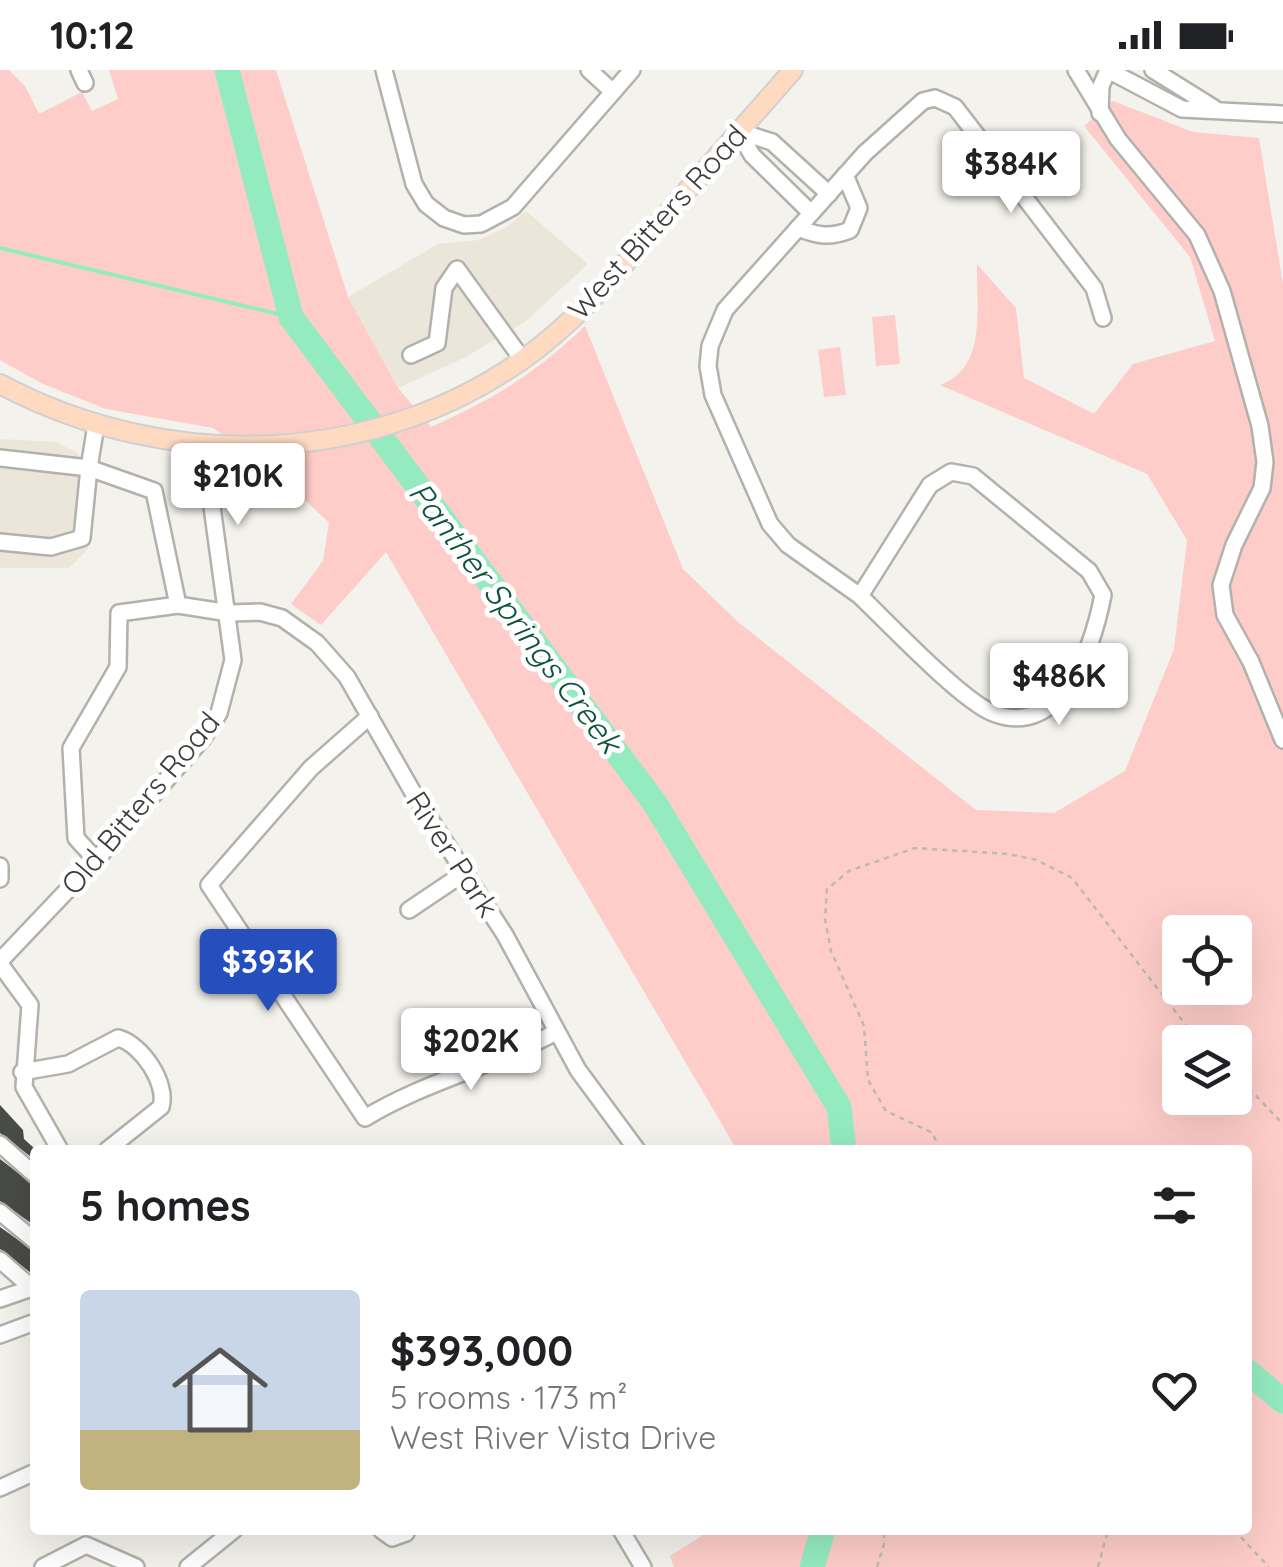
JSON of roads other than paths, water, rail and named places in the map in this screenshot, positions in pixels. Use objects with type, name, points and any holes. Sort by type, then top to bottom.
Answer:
[{"type":"main road","name":"West Bitters Road","points":[[0,384],[96,425],[209,446],[247,447],[349,436],[428,410],[492,380],[570,322],[793,70]]},
{"type":"street","points":[[384,70],[414,184],[426,204],[444,218],[464,225],[481,224],[513,207],[632,70]]},
{"type":"street","points":[[589,70],[613,92]]},
{"type":"street","points":[[1076,70],[1100,113],[1196,236],[1210,260],[1227,308],[1260,426],[1265,462],[1262,488],[1234,545],[1222,585],[1223,600],[1225,615],[1251,662],[1283,740]]},
{"type":"street","points":[[1100,113],[1101,86],[1108,70],[1182,109],[1283,114]]},
{"type":"street","points":[[1145,92],[1155,71],[1214,108]]},
{"type":"street","points":[[860,596],[930,485],[951,472],[973,476],[1089,571],[1103,595],[1074,684],[1047,709],[1010,718],[974,702],[860,596],[788,545],[770,524],[708,376],[710,346],[726,310],[845,175],[924,101],[935,98],[955,106],[1094,288],[1103,318]]},
{"type":"street","points":[[738,132],[772,142],[829,194]]},
{"type":"street","points":[[738,132],[752,155],[811,214]]},
{"type":"street","points":[[798,228],[818,236],[850,230],[859,208],[845,175]]},
{"type":"street","points":[[411,355],[437,343],[444,288],[457,269],[522,359]]},
{"type":"street","points":[[0,542],[51,547],[82,538],[96,425]]},
{"type":"street","name":"Old Bitters Road","points":[[22,1072],[30,1005],[0,963],[96,860],[204,737],[220,713],[232,660],[229,614],[209,485],[209,446]]},
{"type":"street","points":[[0,458],[89,468],[154,491],[178,605]]},
{"type":"street","name":"River Park","points":[[96,860],[76,838],[71,748],[118,667],[119,613],[178,605],[229,614],[260,612],[282,618],[317,643],[347,677],[505,935],[578,1070],[633,1145]]},
{"type":"street","points":[[370,716],[310,768],[209,885],[365,1118],[417,1089],[516,1054],[556,1032]]},
{"type":"street","points":[[0,866],[0,878]]},
{"type":"street","points":[[409,910],[464,873]]},
{"type":"street","points":[[57,1145],[28,1100],[22,1072],[68,1064],[118,1038],[139,1050],[163,1088],[161,1107],[113,1145]]},
{"type":"street","points":[[0,1144],[30,1171]]},
{"type":"street","points":[[0,1212],[30,1237]]},
{"type":"street","points":[[0,1260],[30,1285]]},
{"type":"street","points":[[0,1299],[30,1288]]},
{"type":"street","points":[[0,1335],[30,1324]]},
{"type":"street","points":[[0,1488],[30,1474]]},
{"type":"street","points":[[188,1567],[228,1535]]},
{"type":"street","points":[[624,1535],[642,1567]]},
{"type":"street","points":[[43,1567],[86,1544],[136,1567]]},
{"type":"waterway","name":"Panther Springs Creek","points":[[227,70],[291,317],[654,802],[839,1107],[843,1145]]},
{"type":"waterway","points":[[0,248],[291,317]]},
{"type":"waterway","name":"Panther Springs Creek","points":[[1252,1375],[1283,1401]]},
{"type":"waterway","name":"Panther Springs Creek","points":[[812,1567],[822,1535]]}]
